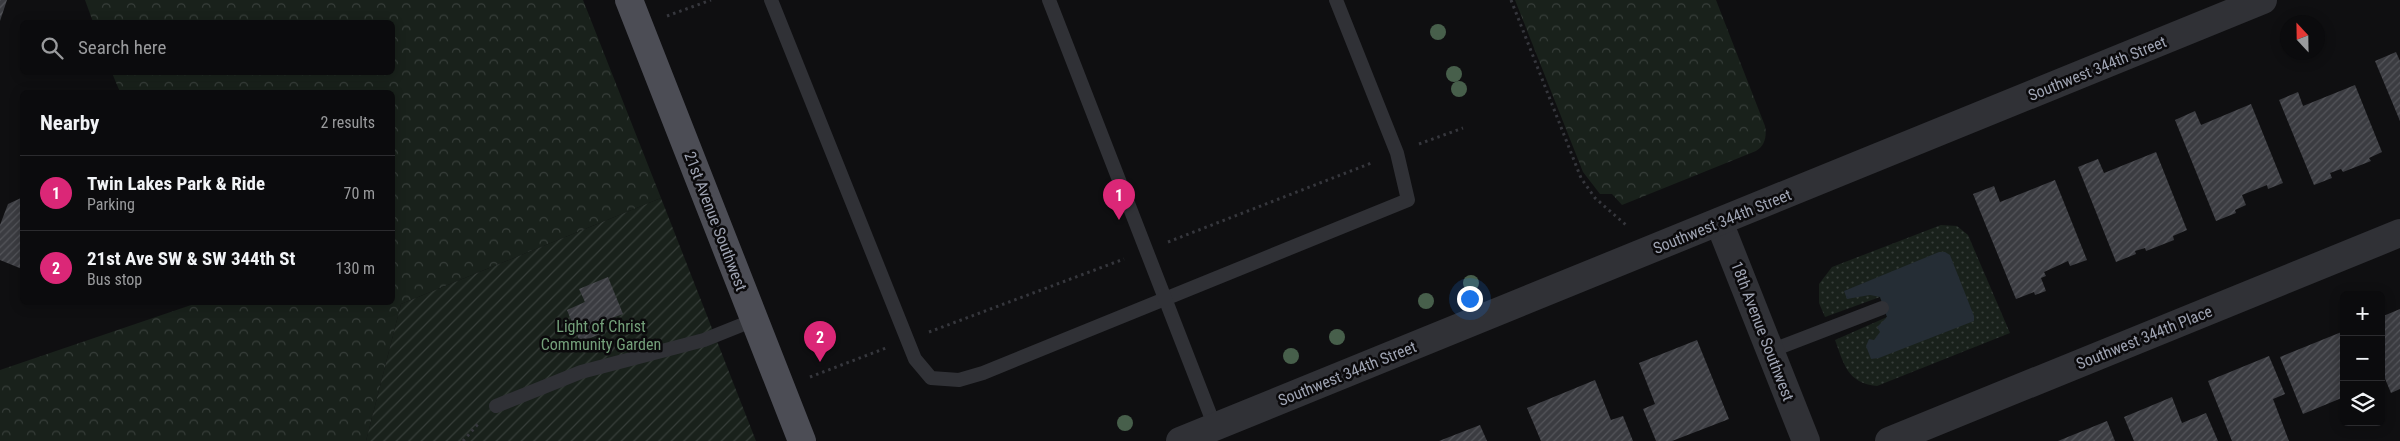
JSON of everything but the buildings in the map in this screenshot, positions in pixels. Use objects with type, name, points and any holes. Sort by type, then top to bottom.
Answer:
[{"type":"main road","name":"21st Avenue Southwest","points":[[629,0],[802,441]]},
{"type":"street","name":"Southwest 344th Street","points":[[1180,441],[2263,0]]},
{"type":"street","name":"18th Avenue Southwest","points":[[1720,222],[1806,441]]},
{"type":"street","name":"Southwest 344th Place","points":[[1889,441],[2400,233]]},
{"type":"lane","points":[[771,0],[915,359],[931,378],[959,380],[983,373],[1408,200],[1397,153],[1336,0]]},
{"type":"lane","points":[[1049,0],[1148,250],[1215,427]]},
{"type":"lane","points":[[1770,351],[1882,308]]},
{"type":"lane","points":[[496,406],[581,372],[704,340],[754,320]]},
{"type":"path","points":[[640,26],[711,0]]},
{"type":"path","points":[[1511,0],[1582,178],[1595,198],[1654,249]]},
{"type":"path","points":[[782,389],[1463,128]]},
{"type":"green space","points":[[85,0],[583,0],[661,198],[401,304],[366,441],[0,441],[0,370],[191,305],[395,305],[395,90],[119,90],[113,75],[395,75],[395,20],[92,20]]},
{"type":"green space","points":[[1515,0],[1716,0],[1765,126],[1766,133],[1763,144],[1756,151],[1622,205],[1612,194],[1600,194],[1583,172]]},
{"type":"green space","name":"Light of Christ Community Garden","points":[[661,198],[756,441],[366,441],[401,304]]},
{"type":"green space","points":[[1941,225],[1957,226],[1968,235],[2010,333],[1877,386],[1859,381],[1848,371],[1835,340],[1887,317],[1880,297],[1825,317],[1819,303],[1819,284],[1832,267]]},
{"type":"shaded area","points":[[1939,252],[1945,252],[1950,255],[1974,316],[1974,321],[1879,358],[1871,359],[1866,346],[1869,339],[1874,340],[1880,332],[1877,327],[1887,317],[1880,297],[1870,295],[1847,299],[1844,291]]},
{"type":"place","name":"Twin Lakes Park & Ride","points":[[1119,220]]},
{"type":"place","name":"21st Ave SW & SW 344th St","points":[[820,362]]}]
